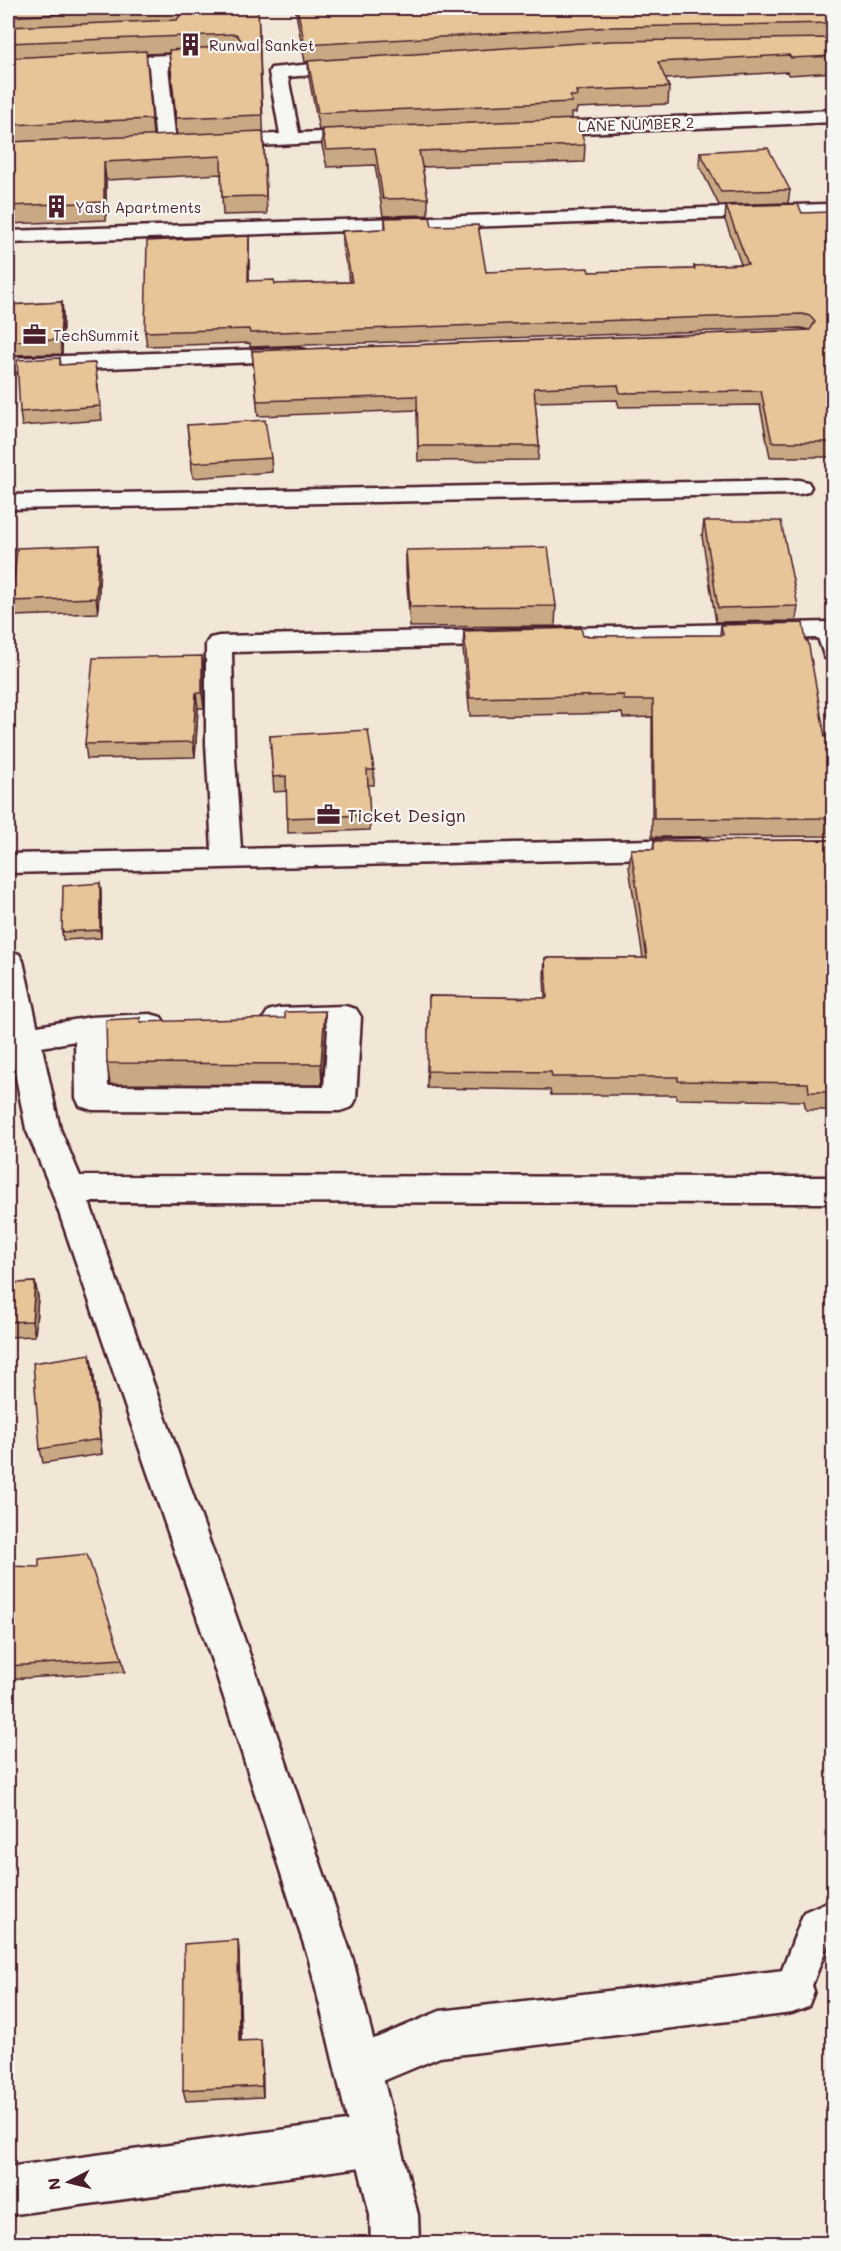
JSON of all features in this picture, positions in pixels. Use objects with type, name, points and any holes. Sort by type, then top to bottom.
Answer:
[{"type":"street","points":[[88,64],[231,57]]},
{"type":"street","points":[[158,60],[166,144]]},
{"type":"street","points":[[291,139],[278,72],[371,65]]},
{"type":"street","name":"LANE NUMBER 2","points":[[516,129],[834,116]]},
{"type":"street","points":[[144,145],[386,135]]},
{"type":"street","points":[[8,237],[827,210]]},
{"type":"street","points":[[8,365],[315,354]]},
{"type":"street","points":[[8,502],[799,487]]},
{"type":"street","points":[[227,858],[220,744],[219,644],[830,630],[834,651]]},
{"type":"street","points":[[8,864],[607,848],[726,848]]},
{"type":"street","points":[[8,961],[16,1041],[43,1129],[68,1190],[233,1664],[331,1960],[394,2215],[395,2244]]},
{"type":"street","points":[[91,1028],[92,1098],[340,1099],[345,1017],[253,1020]]},
{"type":"street","points":[[16,1041],[91,1028],[184,1022]]},
{"type":"street","points":[[68,1190],[834,1190]]},
{"type":"street","points":[[359,2068],[440,2034],[792,1991]]},
{"type":"street","points":[[8,2191],[376,2141]]},
{"type":"lane","points":[[792,1991],[817,1924],[834,1917]]},
{"type":"building","points":[[8,8],[172,8],[8,17]]},
{"type":"building","points":[[172,8],[258,8],[262,115],[176,118],[169,50],[236,46],[241,40],[236,34],[8,43],[8,27],[177,20],[181,14]]},
{"type":"building","points":[[297,8],[425,8],[426,11],[540,8],[834,8],[834,23],[612,27],[305,45]]},
{"type":"building","points":[[834,38],[834,56],[791,58],[789,55],[658,62],[669,87],[576,91],[577,96],[570,96],[572,102],[318,113],[308,61],[612,41]]},
{"type":"building","points":[[146,51],[152,119],[8,125],[8,58]]},
{"type":"building","points":[[577,119],[585,145],[419,151],[428,198],[383,199],[375,148],[326,150],[322,129]]},
{"type":"building","points":[[263,131],[266,196],[222,197],[221,156],[104,162],[104,202],[8,206],[8,142]]},
{"type":"building","points":[[768,148],[790,190],[721,192],[700,152]]},
{"type":"building","points":[[798,204],[802,213],[831,212],[834,218],[834,442],[772,442],[761,391],[620,393],[618,385],[534,388],[539,446],[418,446],[417,396],[257,401],[252,351],[810,330],[815,322],[810,316],[802,314],[250,333],[249,329],[145,332],[147,241],[249,236],[248,281],[274,280],[275,284],[352,282],[342,231],[386,229],[385,218],[430,217],[432,226],[478,225],[486,272],[588,268],[589,272],[695,269],[694,266],[748,264],[726,206]]},
{"type":"building","points":[[8,242],[10,242],[8,287]]},
{"type":"building","name":"TechSummit","points":[[62,302],[60,340],[8,341],[8,305]]},
{"type":"building","points":[[60,358],[60,365],[95,363],[100,406],[20,412],[17,360]]},
{"type":"building","points":[[265,420],[271,458],[192,463],[187,425]]},
{"type":"building","points":[[704,521],[781,521],[798,606],[718,608]]},
{"type":"building","points":[[99,545],[96,598],[12,601],[17,548]]},
{"type":"building","points":[[548,547],[556,606],[410,607],[406,550]]},
{"type":"building","points":[[803,623],[825,737],[832,737],[834,745],[834,818],[654,819],[653,700],[624,700],[624,695],[470,698],[464,631],[581,628],[583,636],[723,635],[721,625]]},
{"type":"building","points":[[202,656],[202,693],[196,693],[193,742],[85,744],[93,658]]},
{"type":"building","points":[[368,730],[374,770],[367,770],[370,815],[287,818],[286,776],[273,777],[270,736]]},
{"type":"building","points":[[834,840],[834,1092],[809,1092],[808,1083],[678,1081],[678,1077],[552,1077],[551,1072],[427,1071],[429,996],[547,998],[545,958],[647,958],[631,849],[654,849],[654,841]]},
{"type":"building","points":[[100,883],[100,930],[62,932],[63,886]]},
{"type":"building","points":[[325,1011],[321,1064],[107,1063],[106,1020],[140,1018],[140,1022],[285,1018],[285,1012]]},
{"type":"building","points":[[8,1270],[17,1283],[35,1282],[32,1321],[8,1322]]},
{"type":"building","points":[[90,1354],[100,1439],[40,1449],[33,1363]]},
{"type":"building","points":[[87,1554],[122,1659],[8,1666],[8,1566],[39,1567],[39,1559]]},
{"type":"building","points":[[238,1940],[239,2041],[261,2040],[262,2086],[183,2090],[184,1944]]},
{"type":"place","name":"Runwal Sanket","points":[[191,45]]},
{"type":"place","name":"Yash Apartments","points":[[57,207]]},
{"type":"place","name":"TechSummit","points":[[35,335]]},
{"type":"place","name":"Ticket Design","points":[[329,815]]}]
